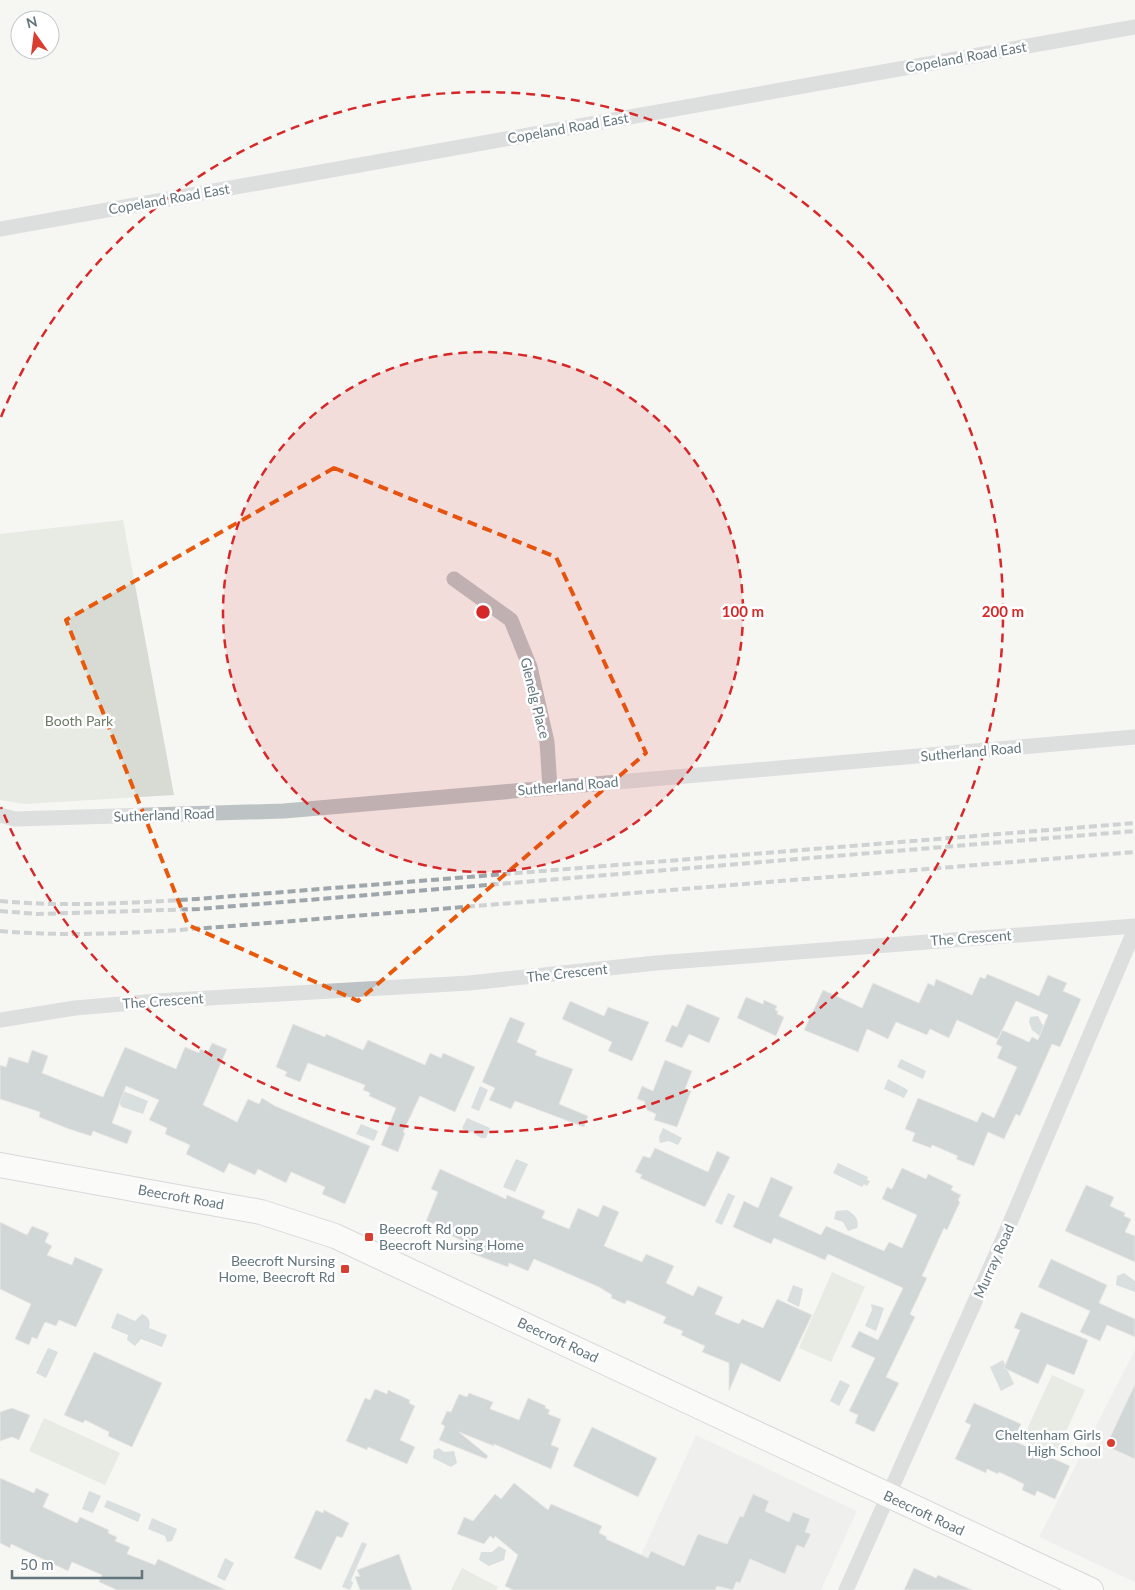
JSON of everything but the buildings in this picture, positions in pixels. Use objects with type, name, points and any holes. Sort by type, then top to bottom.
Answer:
[{"type":"main road","name":"Beecroft Road","points":[[0,1165],[261,1212],[334,1236],[1091,1590]]},
{"type":"street","name":"Copeland Road East","points":[[0,229],[1135,27]]},
{"type":"street","name":"Glenelg Place","points":[[454,579],[511,620],[530,667],[547,742],[550,788]]},
{"type":"street","name":"Sutherland Road","points":[[0,814],[15,819],[284,811],[1135,737]]},
{"type":"street","name":"The Crescent","points":[[0,1020],[75,1008],[157,1001],[469,983],[656,963],[1135,927]]},
{"type":"street","name":"Murray Road","points":[[846,1590],[890,1497],[1010,1223],[1135,927]]},
{"type":"highlighted area","points":[[334,468],[556,557],[646,753],[358,1001],[188,925],[66,620]]},
{"type":"shaded area","points":[[1038,1016],[1042,1024],[1048,1027],[1041,1037],[1032,1030],[1029,1022],[1030,1017]]},
{"type":"shaded area","points":[[901,1059],[926,1071],[923,1079],[897,1067]]},
{"type":"shaded area","points":[[888,1079],[908,1090],[904,1098],[884,1089]]},
{"type":"shaded area","points":[[480,1086],[488,1090],[479,1111],[471,1108]]},
{"type":"shaded area","points":[[123,1091],[148,1101],[143,1114],[122,1107],[119,1103]]},
{"type":"shaded area","points":[[467,1118],[490,1128],[486,1138],[481,1138],[472,1132],[466,1133],[462,1128]]},
{"type":"shaded area","points":[[361,1124],[378,1131],[374,1141],[356,1134]]},
{"type":"shaded area","points":[[663,1128],[682,1138],[678,1145],[669,1141],[660,1143],[659,1137]]},
{"type":"shaded area","points":[[516,1159],[528,1164],[515,1192],[503,1187]]},
{"type":"shaded area","points":[[838,1163],[868,1177],[867,1180],[870,1181],[867,1186],[864,1184],[862,1187],[833,1173]]},
{"type":"shaded area","points":[[728,1193],[735,1196],[722,1225],[715,1222]]},
{"type":"shaded area","points":[[847,1210],[854,1215],[858,1222],[857,1228],[848,1231],[843,1222],[834,1219],[836,1211]]},
{"type":"shaded area","points":[[1124,1273],[1135,1281],[1135,1292],[1116,1285],[1117,1276]]},
{"type":"shaded area","points":[[793,1285],[803,1289],[799,1307],[787,1301]]},
{"type":"shaded area","points":[[871,1304],[884,1308],[876,1331],[865,1326],[872,1310]]},
{"type":"shaded area","points":[[117,1313],[135,1321],[142,1314],[148,1318],[150,1322],[149,1328],[167,1335],[162,1347],[141,1339],[135,1346],[127,1340],[128,1335],[111,1328]]},
{"type":"shaded area","points":[[48,1348],[58,1352],[46,1378],[36,1373]]},
{"type":"shaded area","name":"Cheltenham Girls High School","points":[[1135,1350],[1135,1582],[1039,1537]]},
{"type":"shaded area","points":[[1003,1360],[1014,1384],[1001,1391],[990,1367]]},
{"type":"shaded area","points":[[840,1380],[850,1385],[839,1406],[830,1401]]},
{"type":"shaded area","points":[[696,1435],[857,1511],[821,1590],[625,1590]]},
{"type":"shaded area","points":[[439,1448],[444,1452],[454,1451],[457,1463],[451,1467],[433,1458],[434,1450]]},
{"type":"shaded area","points":[[89,1491],[101,1496],[93,1513],[82,1509]]},
{"type":"shaded area","points":[[107,1500],[141,1514],[138,1522],[104,1507]]},
{"type":"shaded area","points":[[152,1518],[177,1529],[172,1541],[167,1542],[165,1536],[148,1529]]},
{"type":"shaded area","points":[[362,1542],[367,1544],[351,1580],[353,1583],[350,1590],[342,1587]]},
{"type":"shaded area","points":[[499,1546],[506,1550],[504,1560],[489,1566],[479,1560],[481,1552],[492,1552]]},
{"type":"shaded area","points":[[225,1558],[234,1563],[225,1581],[217,1577]]},
{"type":"green space","name":"Booth Park","points":[[123,520],[174,795],[24,804],[0,800],[0,534]]},
{"type":"green space","points":[[832,1272],[865,1287],[831,1362],[799,1348]]},
{"type":"green space","points":[[1052,1375],[1085,1390],[1055,1455],[1022,1440]]},
{"type":"green space","points":[[44,1418],[120,1453],[105,1485],[29,1451]]},
{"type":"green space","points":[[462,1568],[498,1587],[496,1590],[451,1590]]},
{"type":"railway","points":[[0,901],[74,904],[197,899],[1135,823]]},
{"type":"railway","points":[[0,911],[37,914],[199,909],[1135,831]]},
{"type":"railway","points":[[0,931],[78,934],[181,930],[1135,852]]},
{"type":"place","name":"Beecroft Rd opp Beecroft Nursing Home","points":[[369,1237]]},
{"type":"place","name":"Beecroft Nursing Home, Beecroft Rd","points":[[345,1269]]},
{"type":"place","name":"Cheltenham Girls High School","points":[[1111,1443]]}]
